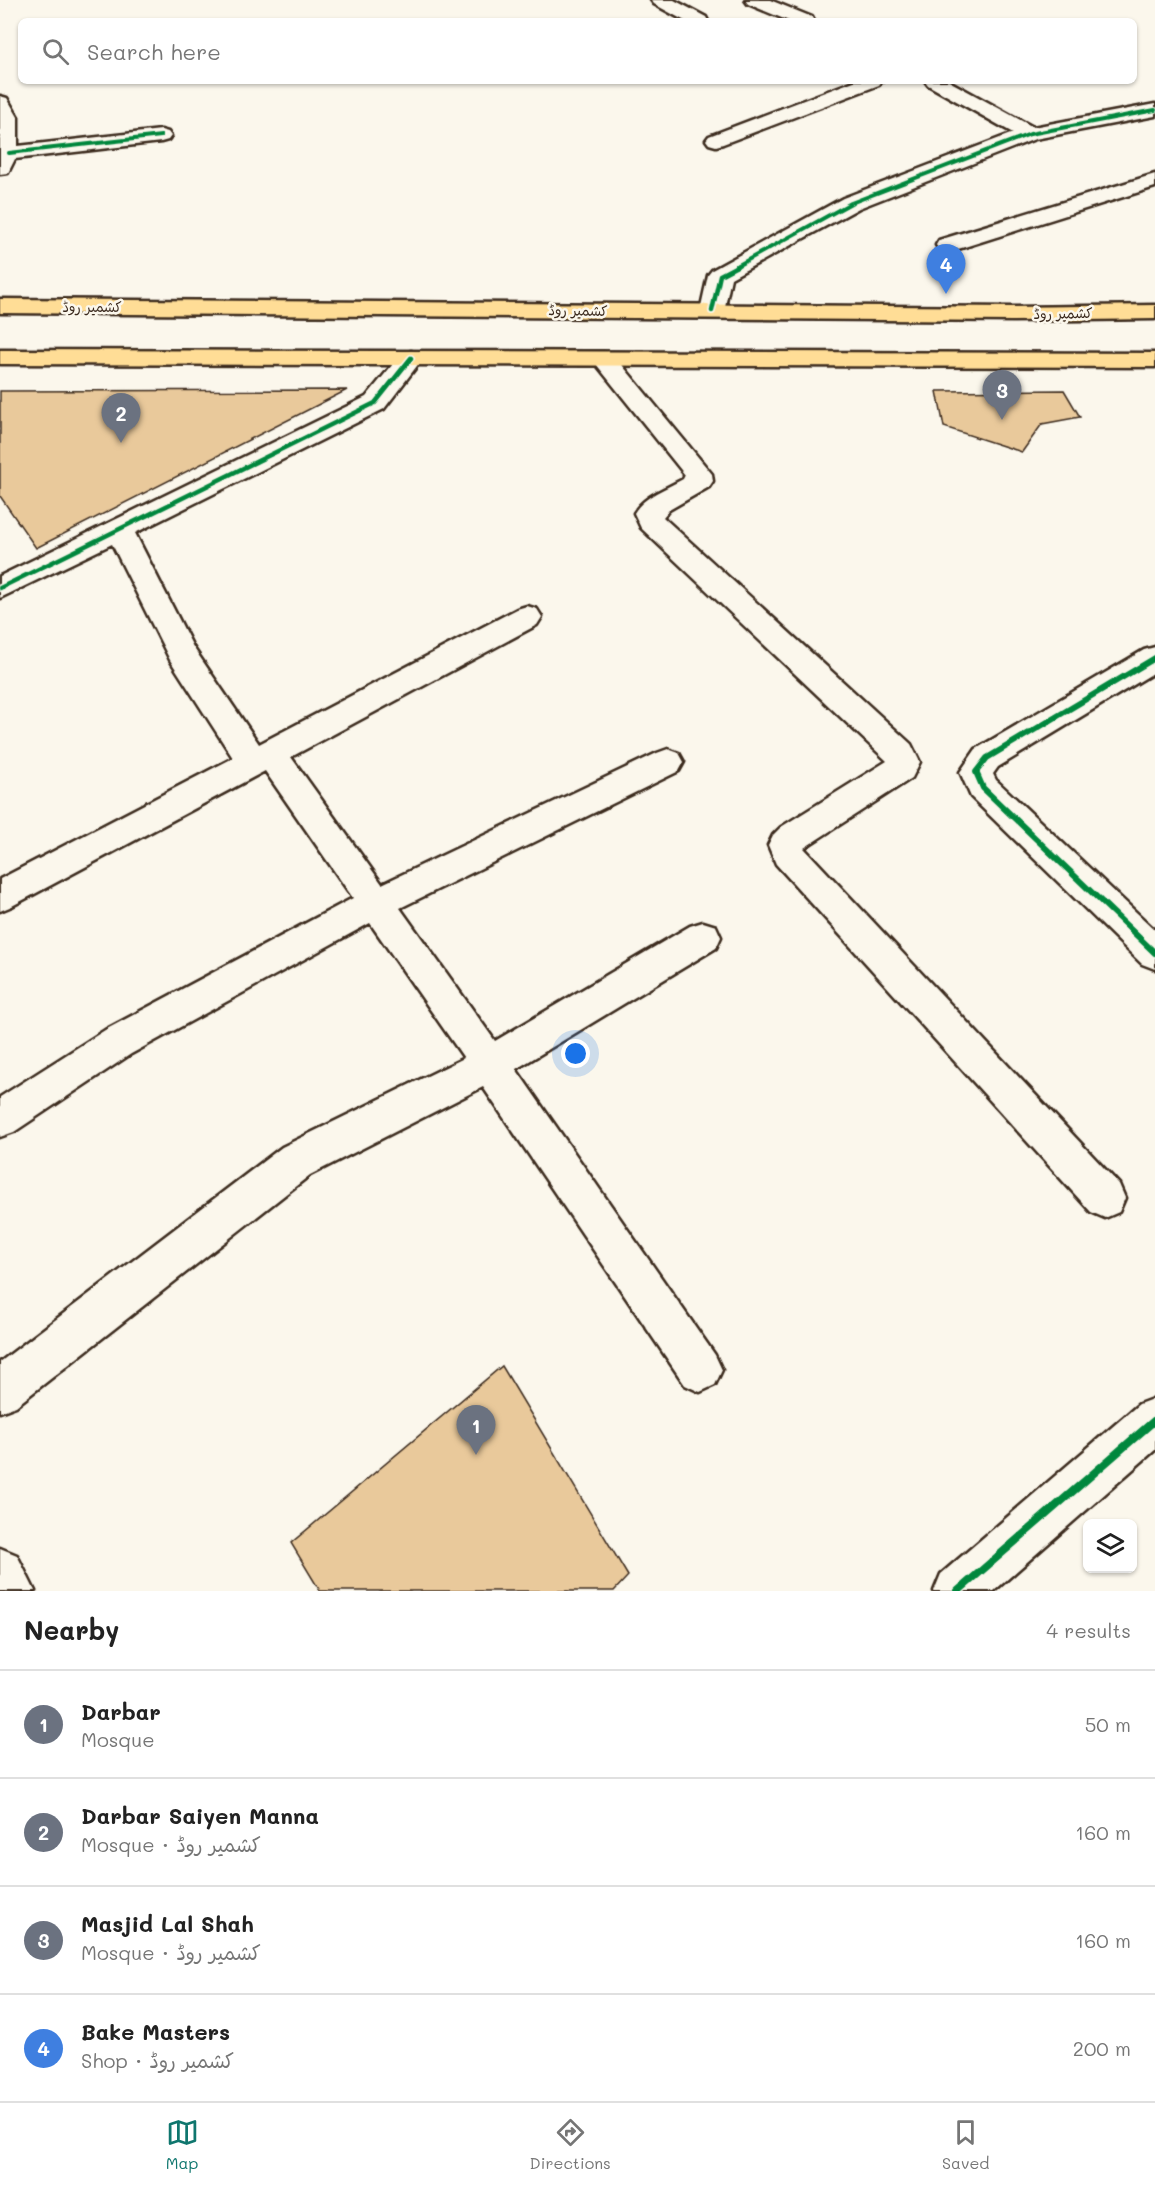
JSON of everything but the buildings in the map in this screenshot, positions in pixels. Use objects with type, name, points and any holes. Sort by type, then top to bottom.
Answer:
[{"type":"main road","name":"کشمیر روڈ","points":[[0,306],[411,358],[1155,360]]},
{"type":"main road","name":"کشمیر روڈ","points":[[0,357],[199,332],[712,311],[1014,314],[1155,312]]},
{"type":"street","points":[[660,0],[693,18]]},
{"type":"street","points":[[754,0],[789,18]]},
{"type":"street","points":[[792,18],[808,0]]},
{"type":"street","points":[[716,140],[864,84]]},
{"type":"street","points":[[939,84],[1030,134]]},
{"type":"street","points":[[812,86],[831,97]]},
{"type":"street","points":[[0,102],[8,112],[4,160],[161,136]]},
{"type":"street","points":[[712,311],[720,275],[851,203],[1030,134],[1155,110]]},
{"type":"street","points":[[947,245],[1155,180]]},
{"type":"street","points":[[0,588],[375,403],[411,358]]},
{"type":"street","points":[[604,359],[699,474],[699,481],[692,486],[654,506],[648,513],[651,521],[900,753],[904,762],[901,769],[793,837],[786,845],[788,854],[1105,1198]]},
{"type":"street","points":[[118,530],[181,652],[376,903],[490,1064],[700,1370]]},
{"type":"street","points":[[0,896],[527,617]]},
{"type":"street","points":[[1155,658],[987,758],[976,772],[983,788],[1155,953]]},
{"type":"street","points":[[0,1119],[118,1042],[376,903],[668,762]]},
{"type":"street","points":[[0,1390],[296,1161],[490,1064],[703,937]]},
{"type":"street","points":[[957,1591],[1155,1420]]},
{"type":"street","points":[[0,1572],[11,1591]]},
{"type":"cycle path","points":[[712,311],[720,275],[851,203],[1030,134],[1155,110]]},
{"type":"cycle path","points":[[9,153],[161,136]]},
{"type":"cycle path","points":[[0,588],[375,403],[411,358]]},
{"type":"cycle path","points":[[1155,658],[987,758],[976,772],[983,788],[1155,953]]},
{"type":"cycle path","points":[[958,1591],[1155,1420]]},
{"type":"place","name":"Bake Masters","points":[[946,294]]},
{"type":"place","name":"Masjid Lal Shah","points":[[1002,420]]},
{"type":"place","name":"Darbar Saiyen Manna","points":[[121,443]]},
{"type":"place","name":"Darbar","points":[[476,1455]]}]
